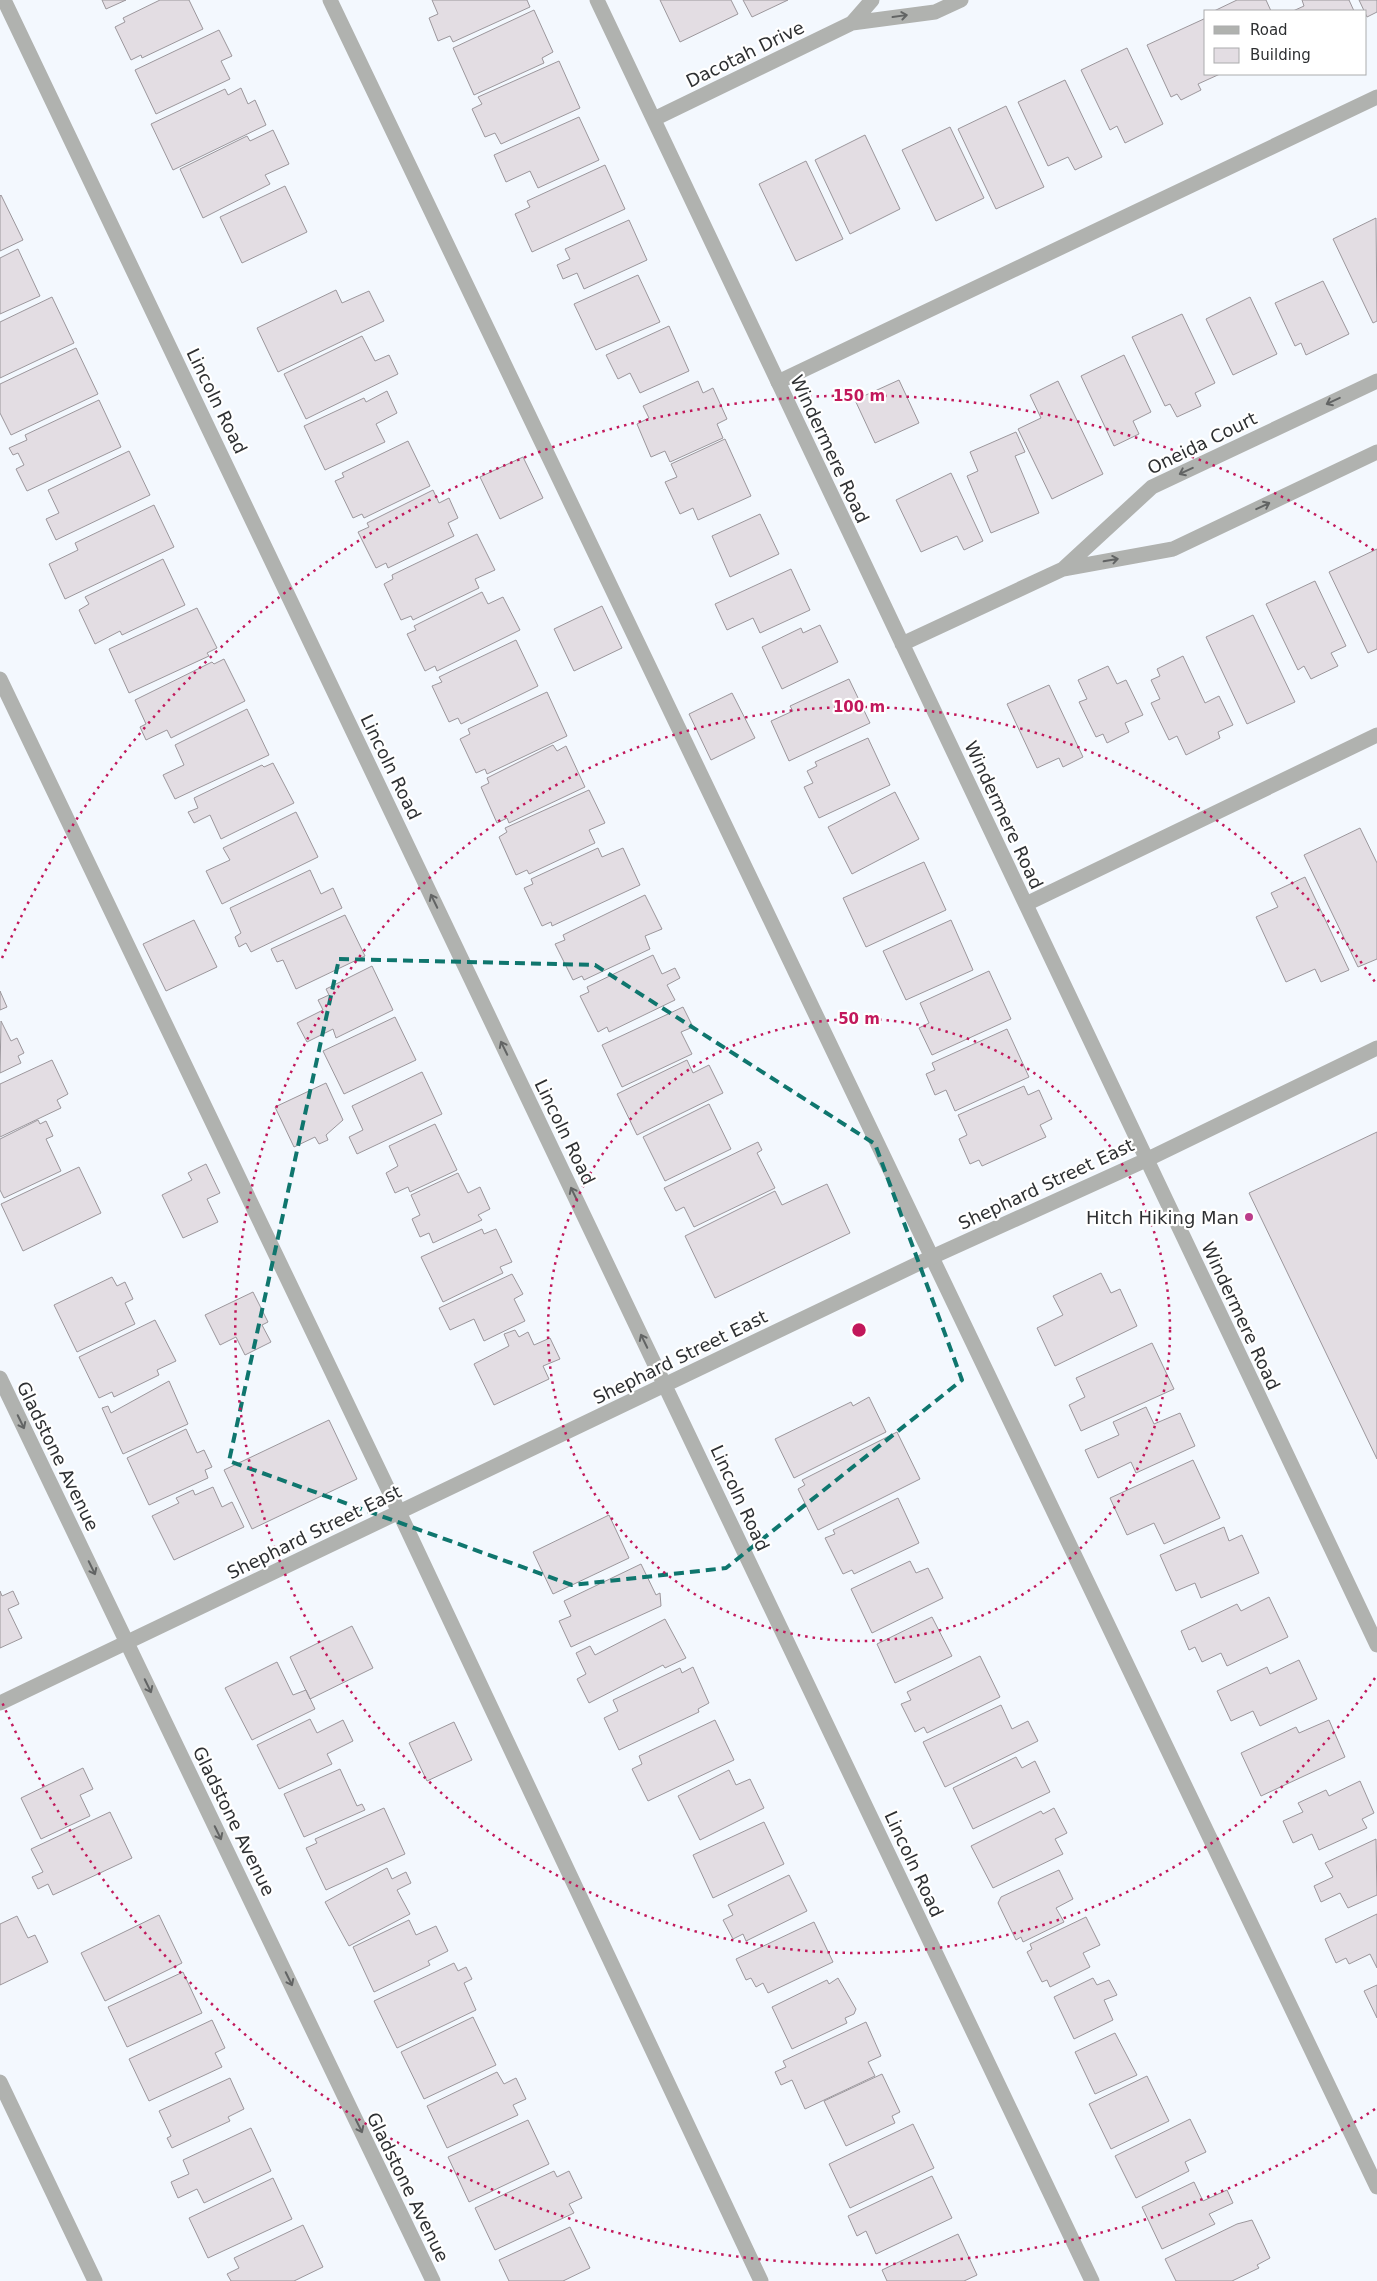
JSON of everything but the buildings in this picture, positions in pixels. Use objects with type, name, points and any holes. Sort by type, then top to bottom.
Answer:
[{"type":"street","name":"Lincoln Road","points":[[4,0],[1092,2281]]},
{"type":"street","points":[[330,0],[1377,2187]]},
{"type":"street","name":"Windermere Road","points":[[597,0],[1377,1645]]},
{"type":"street","name":"Dacotah Drive","points":[[852,23],[872,0]]},
{"type":"street","name":"Dacotah Drive","points":[[654,119],[852,23],[935,12],[961,0]]},
{"type":"street","points":[[778,382],[1377,97]]},
{"type":"street","name":"Oneida Court","points":[[1063,569],[1152,487],[1377,380]]},
{"type":"street","name":"Oneida Court","points":[[902,644],[1063,569],[1173,549],[1377,452]]},
{"type":"street","points":[[0,679],[399,1512],[761,2281]]},
{"type":"street","points":[[1026,904],[1377,735]]},
{"type":"street","name":"Shephard Street East","points":[[0,1703],[932,1257],[1146,1160],[1377,1048]]},
{"type":"street","name":"Gladstone Avenue","points":[[0,1378],[433,2281]]},
{"type":"street","points":[[0,2082],[95,2281]]},
{"type":"highlighted area","points":[[339,959],[595,965],[875,1144],[962,1380],[726,1568],[572,1585],[229,1461]]},
{"type":"place","name":"Hitch Hiking Man","points":[[1249,1217]]}]
